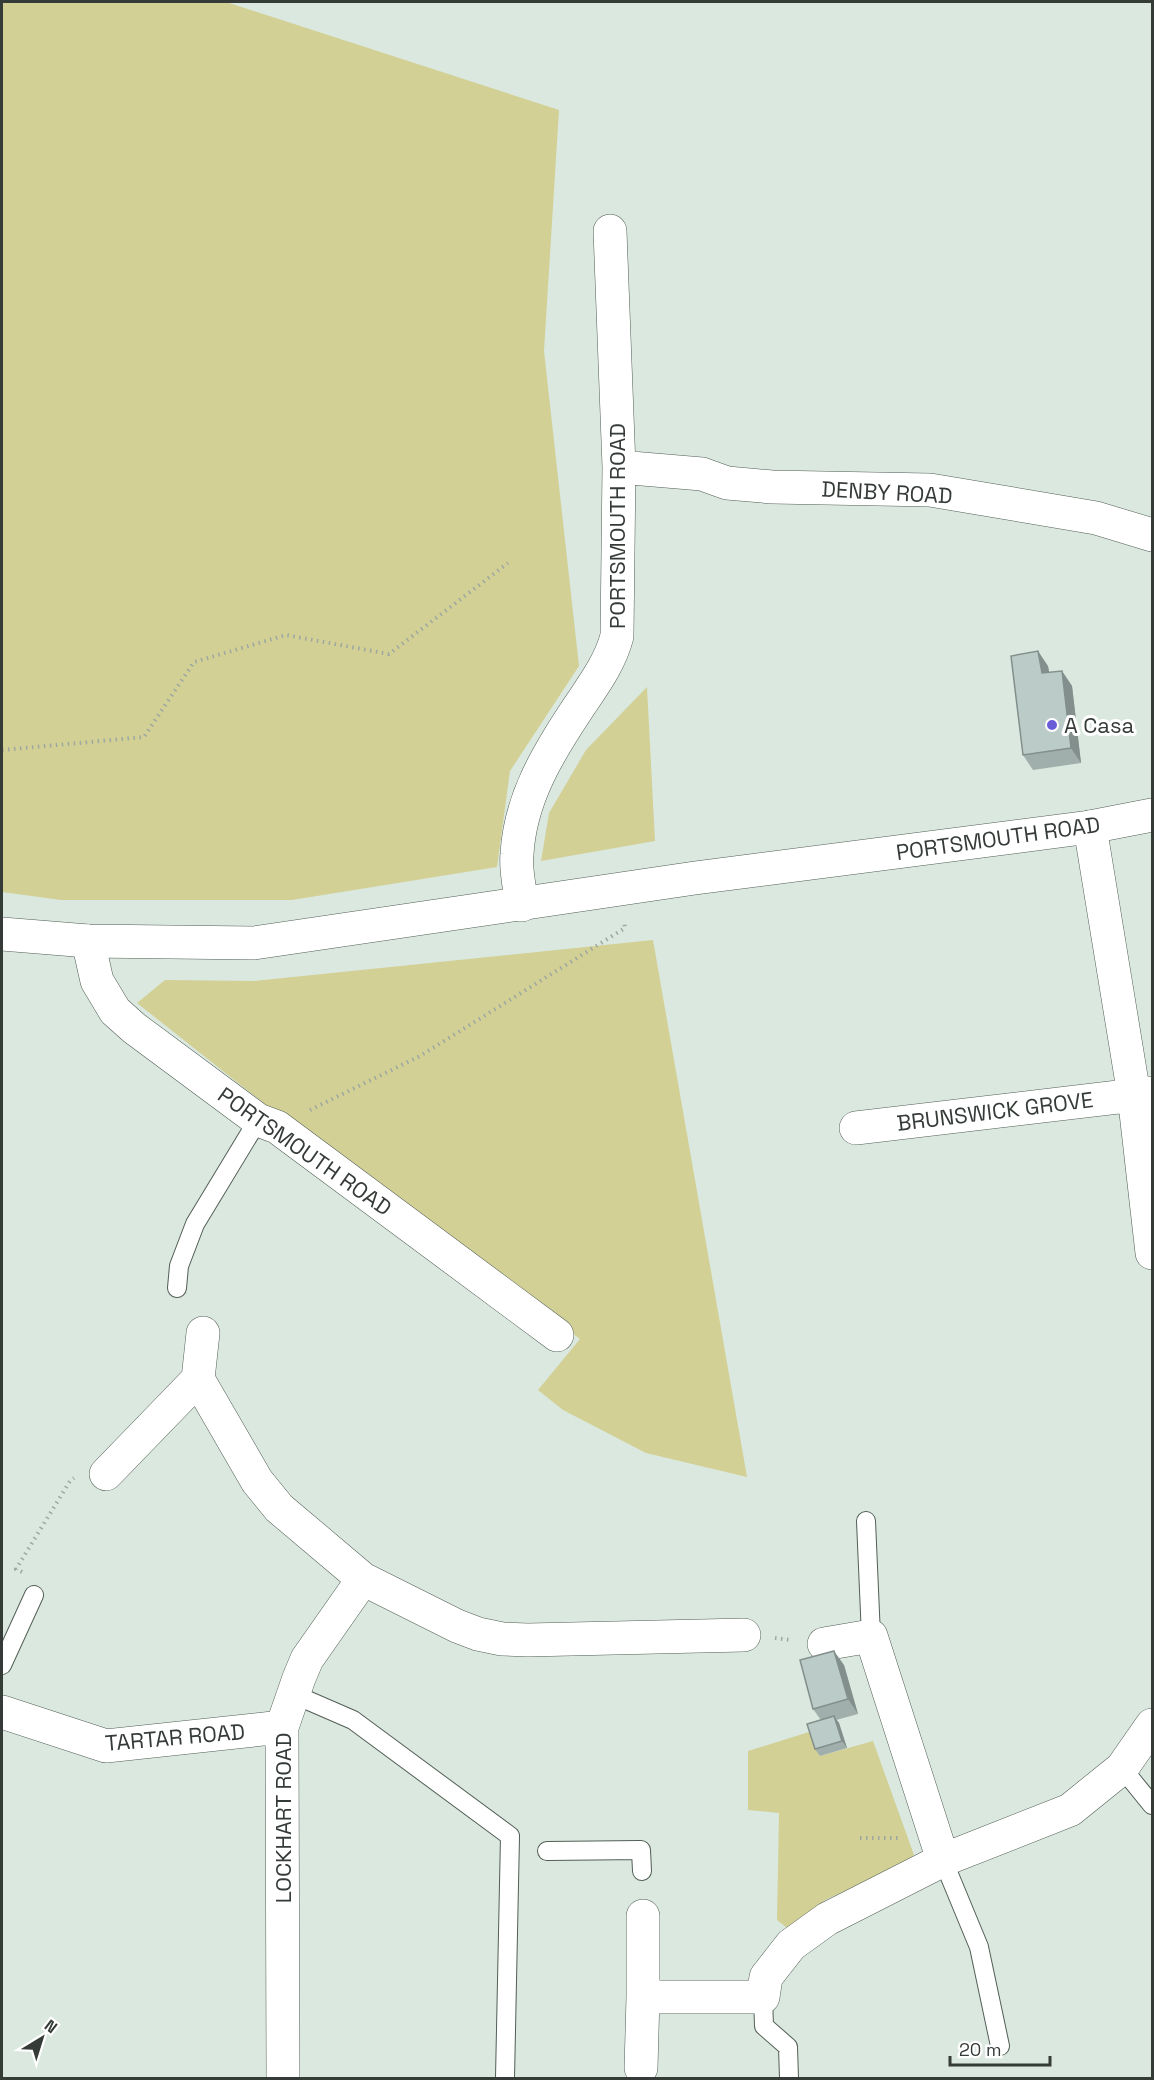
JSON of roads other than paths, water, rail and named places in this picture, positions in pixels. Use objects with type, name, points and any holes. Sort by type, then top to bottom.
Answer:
[{"type":"street","name":"PORTSMOUTH ROAD","points":[[522,904],[516,857],[521,817],[531,790],[556,741],[606,666],[617,636],[619,467],[610,231]]},
{"type":"street","name":"DENBY ROAD","points":[[619,467],[702,474],[727,483],[772,488],[930,490],[1096,518],[1152,535]]},
{"type":"street","name":"PORTSMOUTH ROAD","points":[[2,934],[88,941],[254,943],[695,878],[1090,827],[1152,815]]},
{"type":"street","points":[[1090,827],[1143,1094],[1152,1253]]},
{"type":"street","name":"PORTSMOUTH ROAD","points":[[88,941],[97,981],[115,1011],[134,1028],[268,1123],[557,1335]]},
{"type":"street","name":"BRUNSWICK GROVE","points":[[856,1128],[1143,1094]]},
{"type":"street","points":[[203,1333],[198,1379],[257,1481],[279,1508],[363,1579],[457,1626],[478,1634],[502,1639],[744,1635]]},
{"type":"street","points":[[106,1474],[198,1379]]},
{"type":"street","name":"LOCKHART ROAD","points":[[283,2079],[282,1727],[307,1659],[363,1579]]},
{"type":"street","points":[[824,1644],[871,1636],[938,1849]]},
{"type":"street","name":"TARTAR ROAD","points":[[2,1712],[106,1746],[282,1727]]},
{"type":"street","points":[[643,1997],[763,1997],[766,1977],[791,1945],[827,1919],[938,1849],[1070,1810],[1122,1768],[1152,1725]]},
{"type":"street","points":[[640,2074],[643,1907]]},
{"type":"lane","points":[[177,1288],[179,1266],[195,1224],[268,1123]]},
{"type":"lane","points":[[866,1521],[871,1636]]},
{"type":"lane","points":[[2,1665],[34,1595]]},
{"type":"lane","points":[[293,1694],[353,1720],[510,1836],[505,2079]]},
{"type":"lane","points":[[1122,1768],[1152,1804]]},
{"type":"lane","points":[[938,1849],[979,1947],[1000,2046]]},
{"type":"lane","points":[[547,1851],[641,1850],[642,1871]]},
{"type":"lane","points":[[763,1997],[764,2026],[788,2047],[789,2079]]},
{"type":"place","name":"A Casa","points":[[1052,725]]}]
